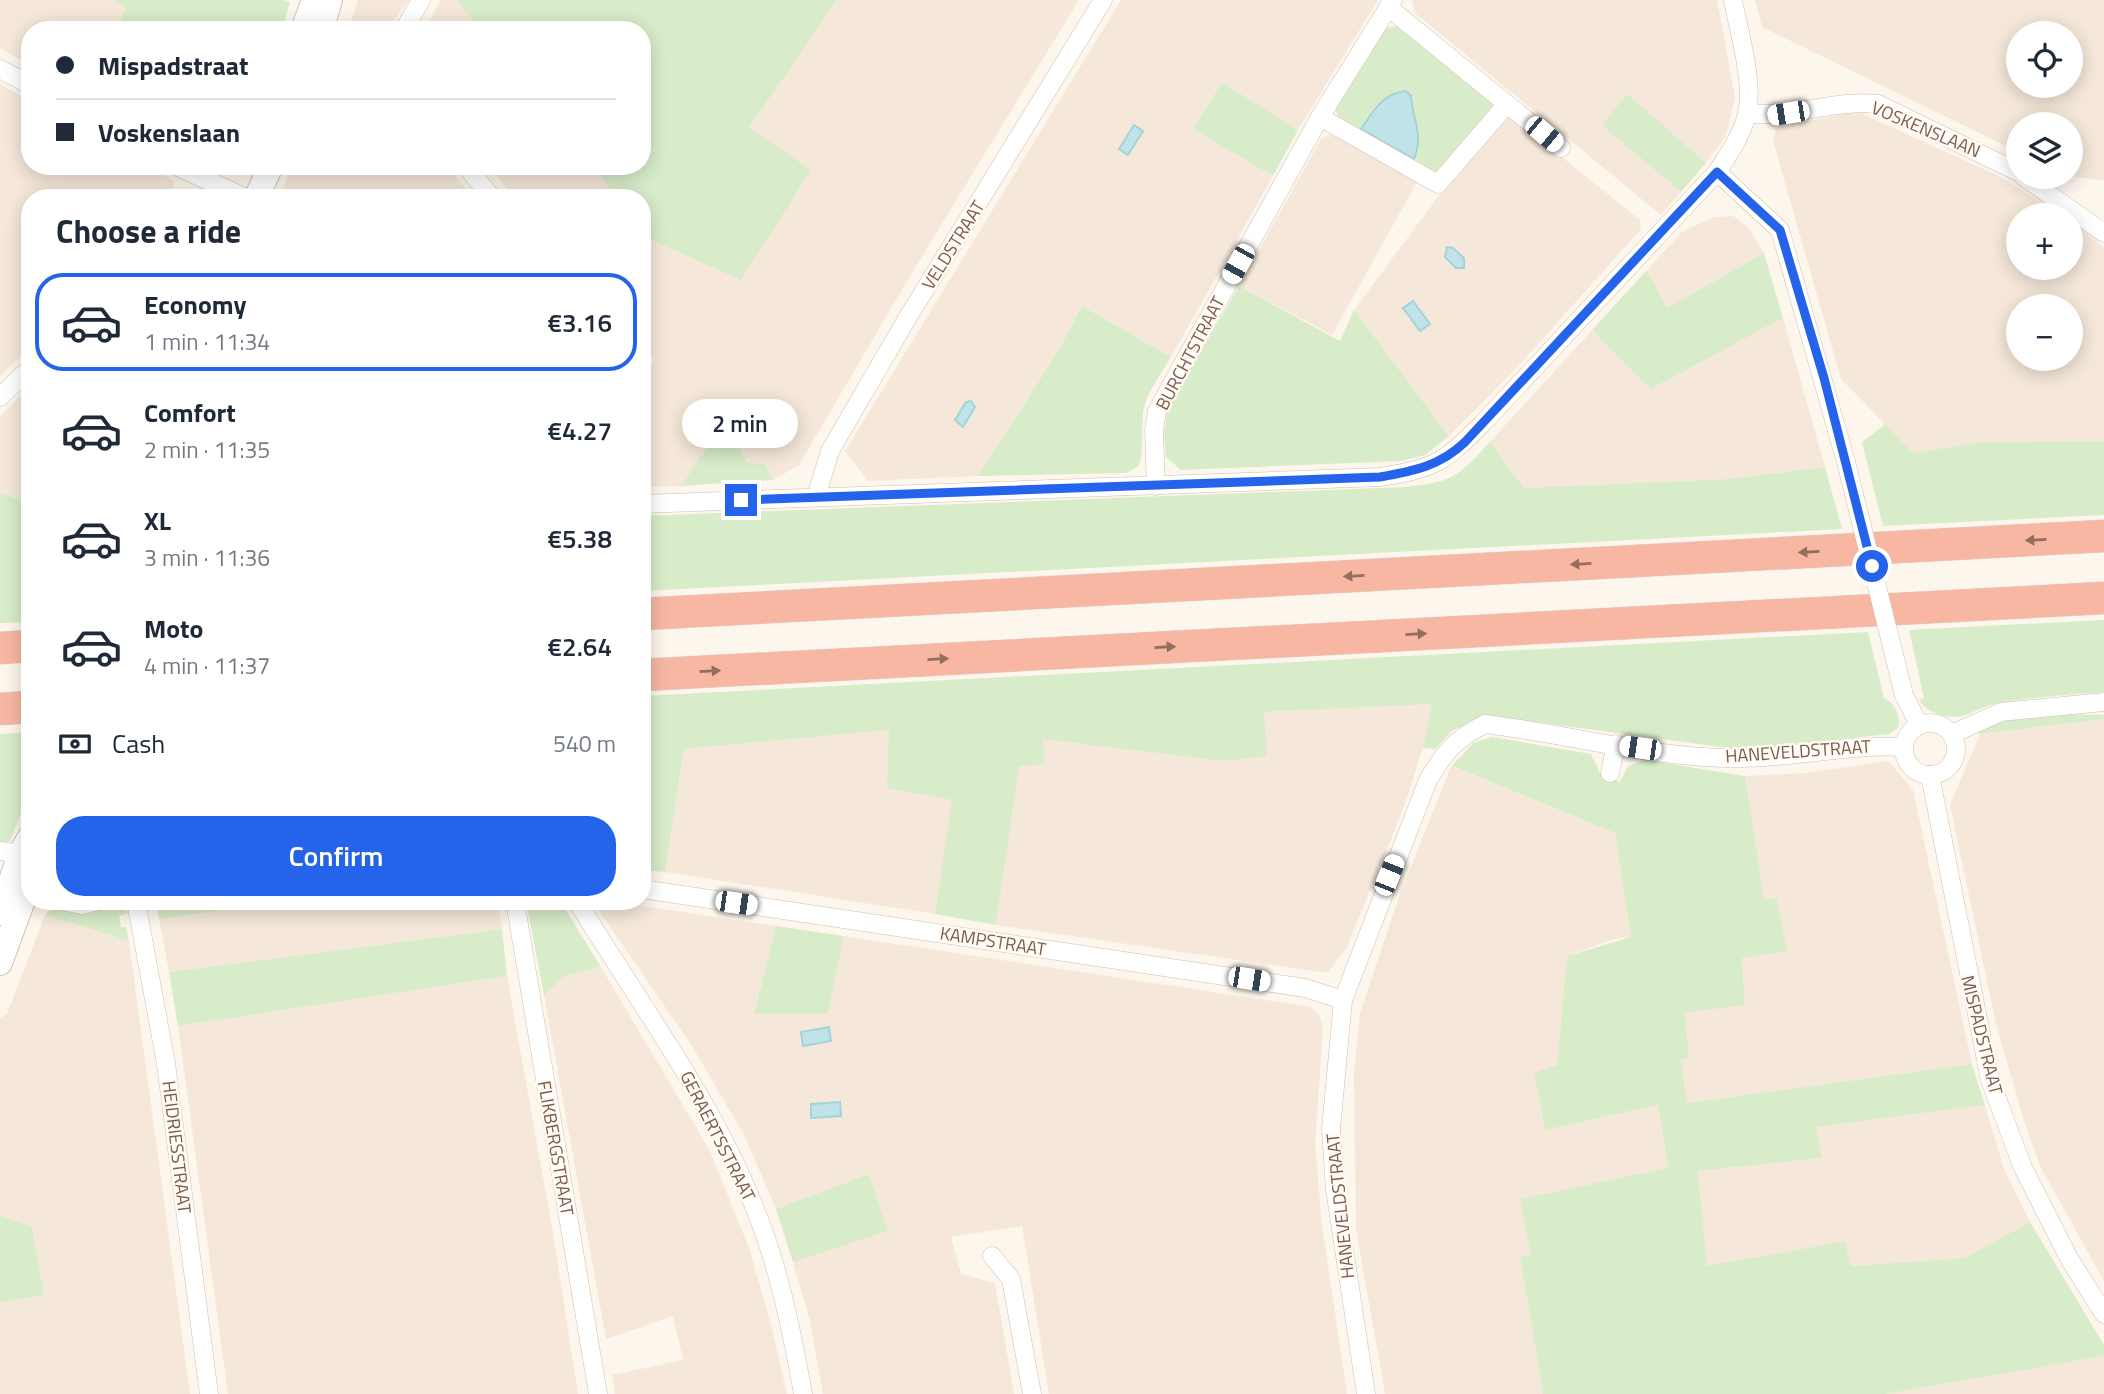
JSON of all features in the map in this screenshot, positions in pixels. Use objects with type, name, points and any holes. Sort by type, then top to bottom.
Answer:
[{"type":"highway","points":[[651,614],[2104,536]]},
{"type":"highway","points":[[651,675],[2104,598]]},
{"type":"highway","points":[[0,648],[21,647]]},
{"type":"highway","points":[[0,709],[21,708]]},
{"type":"main road","points":[[306,21],[314,0]]},
{"type":"main road","points":[[324,21],[330,0]]},
{"type":"main road","points":[[17,847],[21,869]]},
{"type":"main road","points":[[0,913],[21,888]]},
{"type":"main road","points":[[0,963],[21,895]]},
{"type":"street","points":[[409,21],[421,0]]},
{"type":"street","name":"VELDSTRAAT","points":[[816,497],[830,451],[908,317],[1103,0]]},
{"type":"street","points":[[651,504],[1380,477],[1418,471],[1449,457],[1717,172],[1734,145],[1747,113],[1745,68],[1733,0]]},
{"type":"street","name":"BURCHTSTRAAT","points":[[1156,486],[1154,430],[1157,411],[1320,117],[1391,4],[1561,148]]},
{"type":"street","points":[[0,69],[21,80]]},
{"type":"street","name":"VOSKENSLAAN","points":[[1747,113],[1771,116],[1854,102],[1878,104],[2006,166]]},
{"type":"street","points":[[1320,117],[1437,184],[1507,104]]},
{"type":"street","points":[[1717,172],[1780,230],[1846,462],[1904,695],[1919,724]]},
{"type":"street","points":[[192,175],[230,189]]},
{"type":"street","points":[[473,175],[485,189]]},
{"type":"street","points":[[200,189],[205,182]]},
{"type":"street","points":[[2041,189],[2104,233]]},
{"type":"street","points":[[0,397],[21,377]]},
{"type":"street","points":[[1952,734],[2001,712],[2104,702]]},
{"type":"street","points":[[1937,723],[1952,734],[1957,749],[1951,764],[1930,775],[1922,774],[1908,764],[1904,747],[1908,734],[1919,724],[1937,723]]},
{"type":"street","name":"HANEVELDSTRAAT","points":[[1366,1394],[1335,1189],[1331,1129],[1343,1000],[1427,780],[1446,750],[1466,734],[1485,724],[1616,744],[1739,758],[1874,745],[1904,747]]},
{"type":"street","points":[[1610,774],[1616,744]]},
{"type":"street","name":"MISPADSTRAAT","points":[[1930,775],[1990,1080],[2023,1168],[2070,1260],[2104,1314]]},
{"type":"street","name":"KAMPSTRAAT","points":[[651,890],[1305,988],[1343,1000]]},
{"type":"street","name":"HEIDRIESSTRAAT","points":[[138,910],[166,1064],[209,1394]]},
{"type":"street","name":"FLIKBERGSTRAAT","points":[[517,910],[598,1394]]},
{"type":"street","name":"GERAERTSSTRAAT","points":[[583,910],[689,1078],[752,1200],[787,1303],[803,1394]]},
{"type":"street","points":[[992,1256],[1011,1279],[1032,1394]]},
{"type":"shaded area","points":[[0,0],[114,0],[126,7],[119,21],[21,21],[21,60],[0,48]]},
{"type":"shaded area","points":[[358,0],[409,0],[393,21],[351,21]]},
{"type":"shaded area","points":[[441,0],[456,0],[474,21],[429,21]]},
{"type":"shaded area","points":[[837,0],[1079,0],[910,276],[799,465],[773,480],[765,466],[708,447],[681,486],[651,487],[651,365],[655,360],[651,357],[651,240],[740,279],[749,128]]},
{"type":"shaded area","points":[[1121,0],[1378,0],[1298,130],[1222,82],[1193,129],[1273,176],[1171,357],[1082,306],[1057,353],[978,476],[868,481],[845,451]]},
{"type":"shaded area","points":[[1412,0],[1717,0],[1735,97],[1726,136],[1706,163],[1627,95],[1603,124],[1681,192],[1661,215],[1415,13]]},
{"type":"shaded area","points":[[1755,0],[2104,0],[2104,181],[2083,178],[2083,112],[2006,112],[2006,146],[1762,27]]},
{"type":"shaded area","points":[[0,84],[21,96],[21,175],[164,175],[174,181],[174,189],[21,189],[21,356],[0,376]]},
{"type":"shaded area","points":[[1856,111],[1999,176],[2006,180],[2006,189],[2020,189],[2043,203],[2006,203],[2006,280],[2083,280],[2083,231],[2104,248],[2104,441],[1979,442],[1913,453],[1841,379],[1773,141],[1776,128]]},
{"type":"shaded area","points":[[1508,114],[1640,220],[1641,229],[1524,360],[1449,436],[1354,310],[1440,194]]},
{"type":"shaded area","points":[[1332,134],[1417,182],[1332,335],[1239,286],[1321,139]]},
{"type":"shaded area","points":[[288,175],[454,175],[466,189],[283,189]]},
{"type":"shaded area","points":[[495,175],[599,175],[610,189],[507,189]]},
{"type":"shaded area","points":[[1733,216],[1748,227],[1764,253],[1667,308],[1647,270],[1682,232],[1714,217]]},
{"type":"shaded area","points":[[1783,318],[1825,467],[1727,479],[1524,488],[1490,442],[1592,330],[1651,389]]},
{"type":"shaded area","points":[[21,396],[21,499],[0,493],[0,416]]},
{"type":"shaded area","points":[[1432,704],[1428,732],[1404,807],[1347,947],[1328,973],[996,925],[1019,766],[1042,739],[1264,712]]},
{"type":"shaded area","points":[[2104,719],[2104,1281],[2040,1166],[2024,1121],[1996,1024],[1950,805],[1980,734]]},
{"type":"shaded area","points":[[889,730],[953,800],[935,914],[665,872],[684,749]]},
{"type":"shaded area","points":[[1888,761],[1913,790],[1972,1064],[1687,1103],[1681,1059],[1689,1057],[1685,1013],[1745,1005],[1742,958],[1787,951],[1777,899],[1764,900],[1745,776],[1806,773]]},
{"type":"shaded area","points":[[1451,766],[1615,833],[1631,937],[1614,939],[1567,956],[1557,1066],[1534,1074],[1545,1130],[1658,1105],[1668,1168],[1531,1255],[1520,1257],[1543,1394],[1385,1394],[1356,1229],[1354,1076],[1360,1013],[1399,897]]},
{"type":"shaded area","points":[[651,907],[776,926],[754,1013],[828,1014],[844,936],[1311,1007],[1320,1016],[1323,1029],[1315,1143],[1322,1225],[1347,1394],[1049,1394],[1022,1226],[951,1237],[961,1274],[995,1283],[1014,1394],[823,1394],[810,1321],[793,1262],[887,1231],[869,1174],[776,1209],[744,1135],[692,1046],[600,912],[651,910]]},
{"type":"shaded area","points":[[226,910],[499,910],[502,929],[169,972],[159,919]]},
{"type":"shaded area","points":[[45,915],[129,941],[190,1394],[0,1394],[0,1303],[44,1295],[32,1226],[0,1216],[0,1018],[7,1014]]},
{"type":"shaded area","points":[[601,967],[710,1151],[749,1248],[772,1328],[787,1394],[615,1394],[612,1375],[683,1360],[673,1316],[606,1339],[544,995],[564,976]]},
{"type":"shaded area","points":[[507,976],[553,1233],[578,1394],[228,1394],[178,1026]]},
{"type":"shaded area","points":[[1985,1105],[2004,1169],[2030,1222],[1964,1258],[1851,1266],[1845,1241],[1707,1267],[1698,1171],[1822,1158],[1816,1127]]},
{"type":"shaded area","points":[[2104,1356],[2104,1394],[1886,1394]]},
{"type":"green space","points":[[114,0],[290,2],[285,21],[119,21],[126,7]]},
{"type":"green space","points":[[456,0],[837,0],[749,128],[811,170],[741,280],[651,240],[651,189],[610,189],[599,175],[651,175],[651,21],[474,21]]},
{"type":"green space","points":[[1399,25],[1493,100],[1494,106],[1440,171],[1430,172],[1340,121],[1335,108],[1386,28]],"holes":[[[1393,93],[1411,96],[1413,117],[1419,133]]]},
{"type":"green space","points":[[1222,82],[1298,130],[1273,176],[1193,129]]},
{"type":"green space","points":[[1627,94],[1706,163],[1681,192],[1602,125]]},
{"type":"green space","points":[[1764,253],[1783,318],[1651,389],[1592,330],[1647,270],[1667,308]]},
{"type":"green space","points":[[1239,286],[1340,341],[1354,310],[1449,436],[1425,455],[1401,461],[1181,470],[1166,457],[1164,436],[1167,410]]},
{"type":"green space","points":[[1082,306],[1171,357],[1144,408],[1139,466],[1126,473],[978,476],[1057,353]]},
{"type":"green space","points":[[1885,424],[1913,453],[1979,442],[2104,441],[2104,515],[1883,526],[1862,442]]},
{"type":"green space","points":[[729,430],[746,461],[765,465],[773,480],[681,486],[708,446]]},
{"type":"green space","points":[[1490,442],[1524,488],[1727,479],[1825,467],[1842,529],[651,591],[651,516],[1405,487],[1445,480],[1470,463]]},
{"type":"green space","points":[[0,493],[21,499],[21,622],[0,623]]},
{"type":"green space","points":[[2104,620],[2104,692],[1989,705],[1957,717],[1933,712],[1919,700],[1924,698],[1909,630]]},
{"type":"green space","points":[[1868,632],[1884,698],[1894,707],[1899,724],[1898,728],[1889,734],[1743,750],[1491,716],[1453,730],[1435,749],[1423,748],[1432,704],[1264,712],[1267,756],[1224,761],[1043,739],[1045,764],[1019,766],[996,925],[935,914],[952,800],[887,788],[889,730],[684,749],[665,872],[651,871],[651,696]]},
{"type":"green space","points":[[2055,714],[2104,715],[2104,719],[1980,734],[1976,730],[1993,722]]},
{"type":"green space","points":[[21,733],[21,814],[10,841],[0,843],[0,734]]},
{"type":"green space","points":[[1492,737],[1591,754],[1600,773],[1620,782],[1628,766],[1645,760],[1745,776],[1764,899],[1777,899],[1787,951],[1742,958],[1745,1005],[1685,1013],[1689,1058],[1681,1060],[1687,1103],[1972,1064],[1985,1105],[1816,1127],[1822,1158],[1698,1171],[1707,1266],[1845,1241],[1851,1266],[1964,1258],[2030,1222],[2104,1345],[2104,1356],[1886,1394],[1543,1394],[1520,1257],[1531,1255],[1520,1199],[1668,1168],[1658,1105],[1545,1130],[1534,1073],[1557,1065],[1567,956],[1631,937],[1615,833],[1452,766],[1473,743]]},
{"type":"green space","points":[[50,910],[126,910],[129,913],[119,916],[121,927],[126,927],[129,941],[45,915]]},
{"type":"green space","points":[[158,910],[226,910],[159,919]]},
{"type":"green space","points":[[566,910],[601,967],[564,976],[544,995],[528,911]]},
{"type":"green space","points":[[776,926],[844,936],[828,1014],[754,1014]]},
{"type":"green space","points":[[502,929],[507,976],[178,1026],[169,972]]},
{"type":"green space","points":[[869,1174],[888,1231],[793,1262],[776,1209]]},
{"type":"green space","points":[[0,1216],[32,1226],[44,1295],[0,1303]]},
{"type":"water","points":[[1406,91],[1411,96],[1418,135],[1414,159],[1361,129],[1385,99]]},
{"type":"water","points":[[1134,125],[1143,131],[1128,155],[1119,149]]},
{"type":"water","points":[[1447,247],[1453,248],[1464,258],[1464,268],[1456,268],[1445,257]]},
{"type":"water","points":[[1413,301],[1430,324],[1420,331],[1403,308]]},
{"type":"water","points":[[971,401],[975,407],[963,427],[955,420],[966,402]]},
{"type":"water","points":[[829,1027],[831,1041],[803,1046],[801,1032]]},
{"type":"water","points":[[840,1102],[841,1116],[811,1118],[811,1104]]},
{"type":"route","points":[[741,500],[1380,477],[1418,471],[1449,457],[1465,442],[1717,172],[1780,230],[1824,378],[1872,566]]}]
